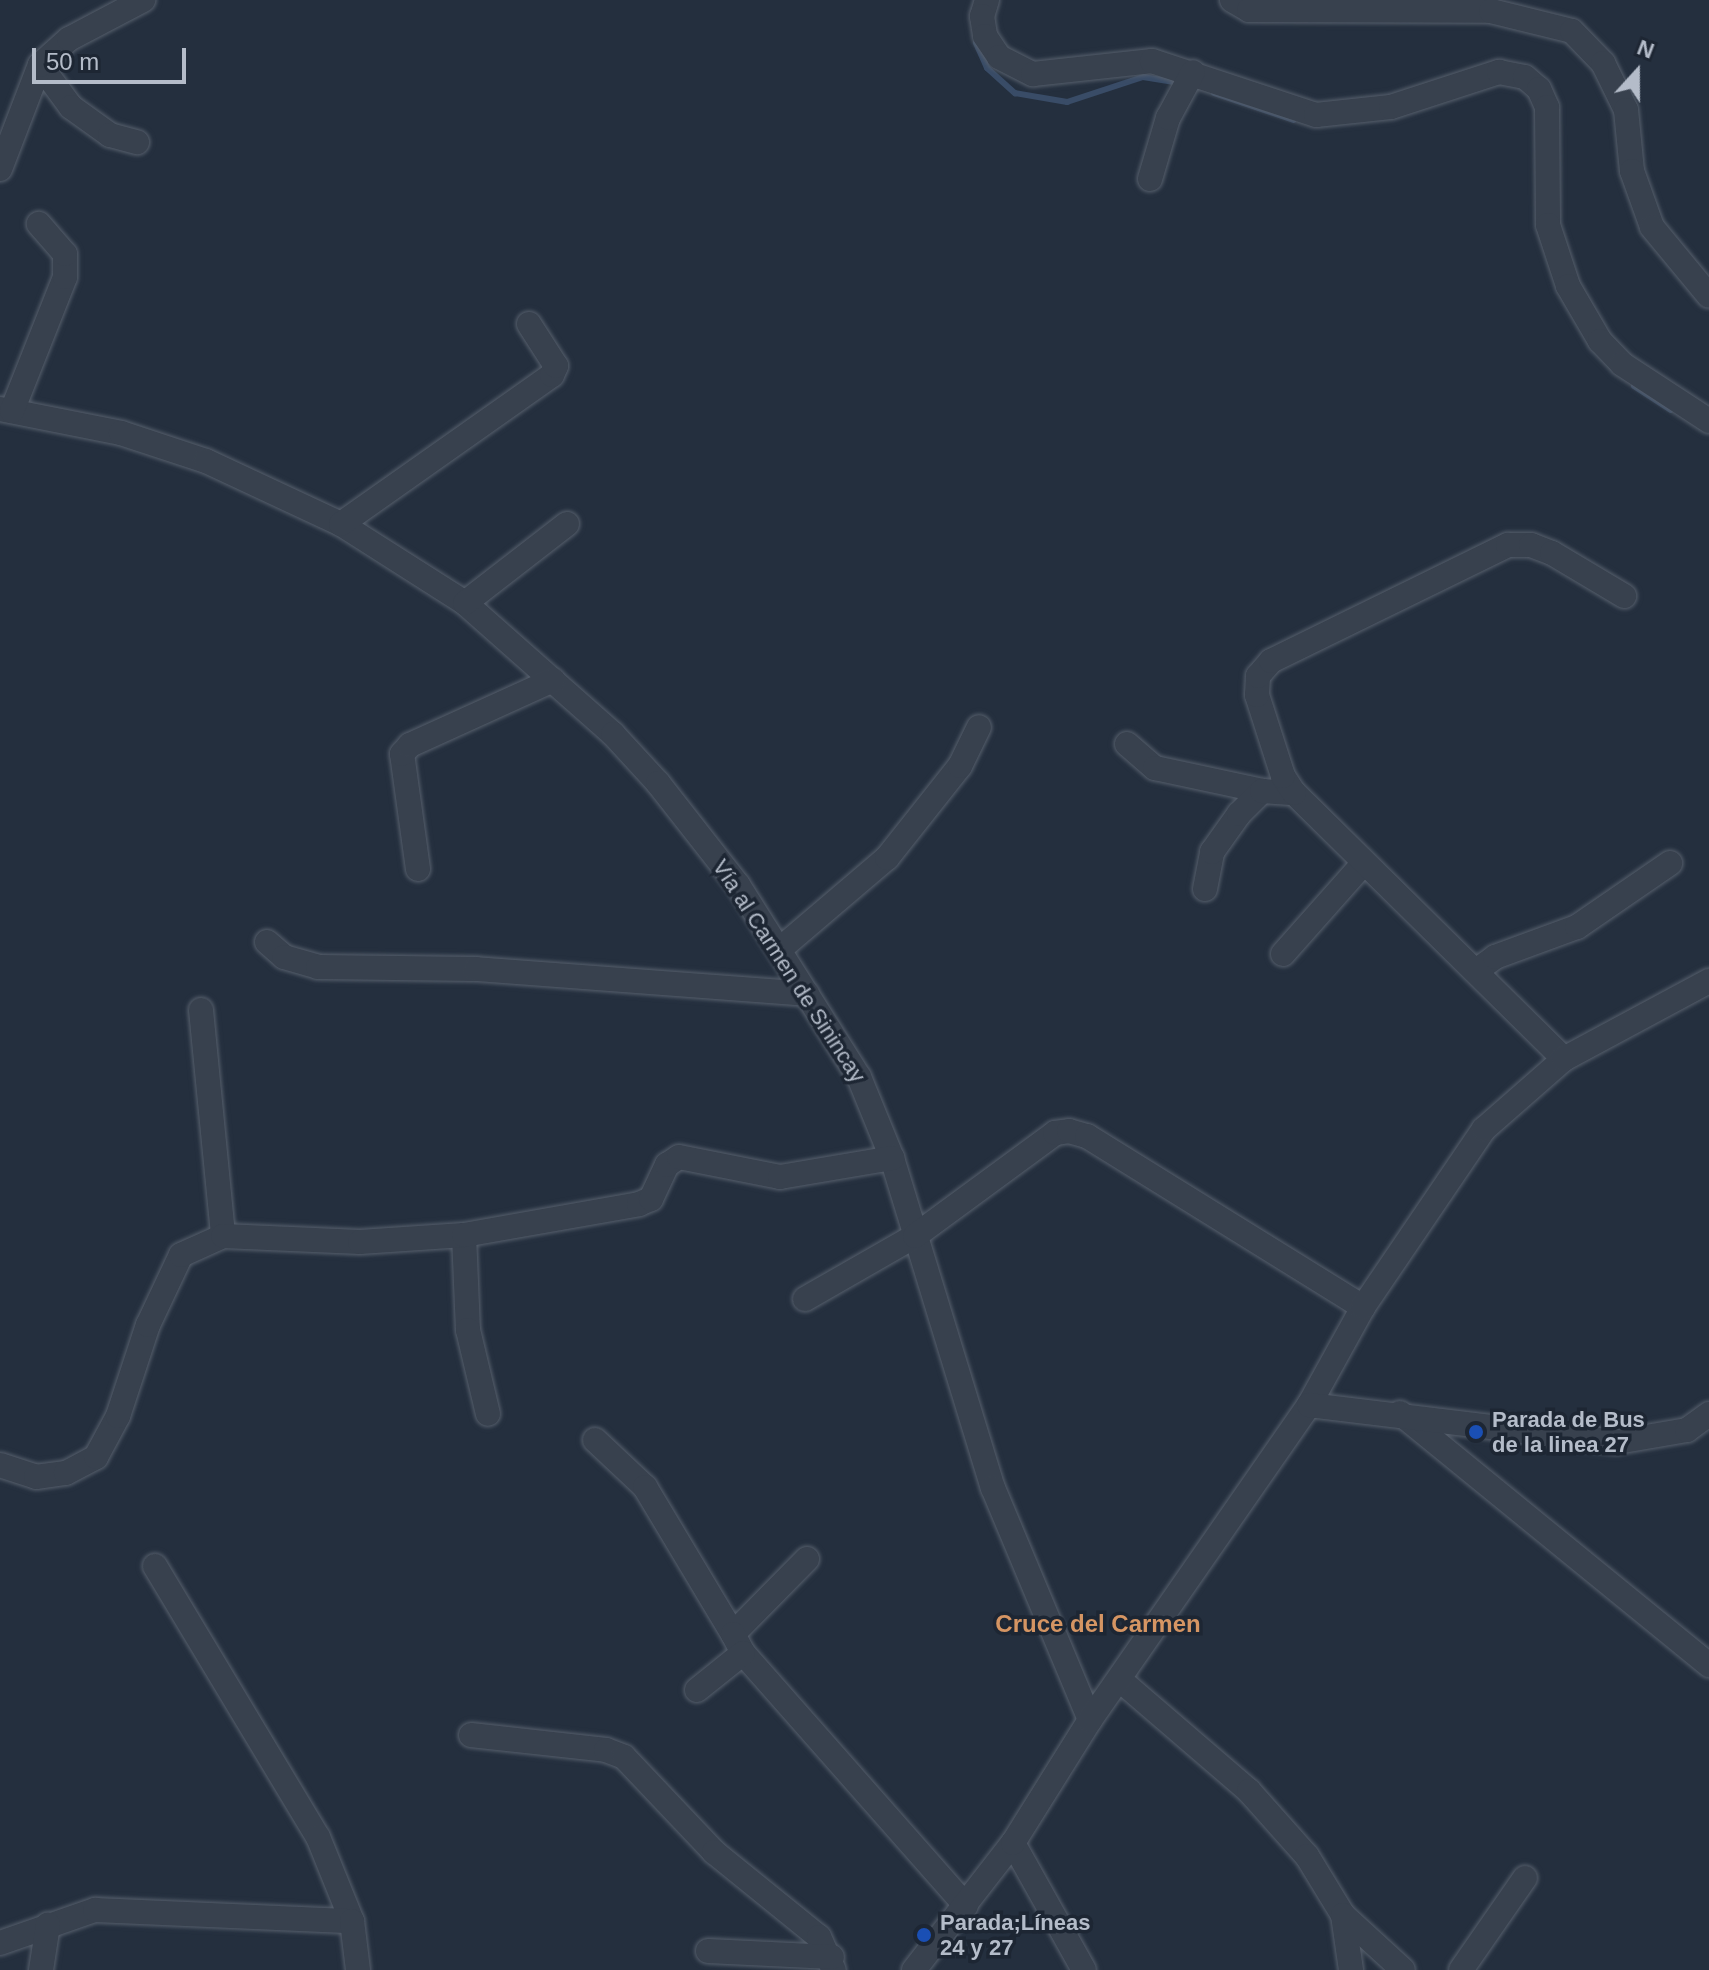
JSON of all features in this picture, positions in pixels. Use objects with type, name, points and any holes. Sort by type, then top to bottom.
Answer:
[{"type":"street","points":[[0,169],[40,65],[69,39],[143,0]]},
{"type":"street","points":[[987,0],[982,16],[985,36],[999,57],[1033,74],[1152,61],[1316,115],[1391,107],[1499,72],[1525,77],[1539,89],[1547,107],[1548,225],[1568,286],[1600,341],[1622,364],[1709,421]]},
{"type":"street","points":[[1232,0],[1249,10],[1491,11],[1572,31],[1603,63],[1626,110],[1632,171],[1652,227],[1709,296]]},
{"type":"street","points":[[40,65],[71,107],[110,135],[137,142]]},
{"type":"street","points":[[1150,179],[1168,118],[1193,72]]},
{"type":"street","points":[[6,410],[65,277],[65,254],[39,224]]},
{"type":"street","points":[[341,524],[552,375],[556,366],[529,324]]},
{"type":"street","name":"Vía al Carmen de Sinincay","points":[[6,410],[121,433],[206,461],[341,524],[465,603],[553,680],[658,783],[738,885],[859,1077],[892,1158],[993,1488],[1090,1720]]},
{"type":"street","points":[[465,603],[567,524]]},
{"type":"street","points":[[1564,1059],[1294,793],[1283,776],[1257,695],[1258,676],[1271,661],[1508,545],[1552,553],[1624,596]]},
{"type":"street","points":[[418,869],[402,754],[410,745],[553,680]]},
{"type":"street","points":[[780,949],[908,835],[960,766],[979,727]]},
{"type":"street","points":[[1127,744],[1155,768],[1262,791],[1294,793]]},
{"type":"street","points":[[1205,889],[1212,852],[1262,791]]},
{"type":"street","points":[[1476,971],[1495,957],[1577,927],[1670,863]]},
{"type":"street","points":[[1283,954],[1363,864]]},
{"type":"street","points":[[267,942],[284,957],[318,967],[476,969],[807,994]]},
{"type":"street","points":[[914,1970],[1013,1843],[1090,1720],[1309,1405],[1363,1307],[1484,1129],[1564,1059],[1709,981]]},
{"type":"street","points":[[201,1010],[223,1236]]},
{"type":"street","points":[[805,1299],[915,1236],[1055,1133],[1069,1131],[1087,1136],[1363,1307]]},
{"type":"street","points":[[0,1465],[36,1477],[66,1473],[96,1457],[118,1416],[148,1325],[181,1255],[223,1236],[360,1242],[464,1235],[639,1204],[651,1199],[667,1165],[679,1157],[780,1177],[892,1158]]},
{"type":"street","points":[[464,1235],[468,1330],[488,1414]]},
{"type":"street","points":[[1309,1405],[1400,1413],[1617,1442],[1687,1430],[1709,1414]]},
{"type":"street","points":[[1400,1413],[1709,1665]]},
{"type":"street","points":[[595,1440],[645,1487],[738,1643],[966,1906]]},
{"type":"street","points":[[697,1690],[807,1559]]},
{"type":"street","points":[[155,1566],[318,1837],[352,1921],[358,1970]]},
{"type":"street","points":[[1120,1680],[1249,1791],[1307,1856],[1343,1915],[1403,1970]]},
{"type":"street","points":[[471,1735],[606,1750],[624,1757],[695,1834],[819,1937],[833,1964]]},
{"type":"street","points":[[1013,1843],[1084,1970]]},
{"type":"street","points":[[1461,1970],[1525,1878]]},
{"type":"street","points":[[0,1943],[95,1910],[352,1921]]},
{"type":"street","points":[[1343,1915],[1351,1970]]},
{"type":"street","points":[[41,1970],[48,1925]]},
{"type":"street","points":[[708,1951],[833,1964]]},
{"type":"waterway","points":[[976,43],[987,68],[1015,93],[1067,102],[1143,77],[1181,83]]},
{"type":"waterway","points":[[1214,93],[1294,120]]},
{"type":"waterway","points":[[1634,386],[1671,410]]},
{"type":"place","name":"Parada de Bus de la linea 27","points":[[1476,1432]]},
{"type":"place","name":"Parada;Líneas 24 y 27","points":[[924,1935]]},
{"type":"district","name":"Cruce del Carmen","points":[[1098,1624]]}]
